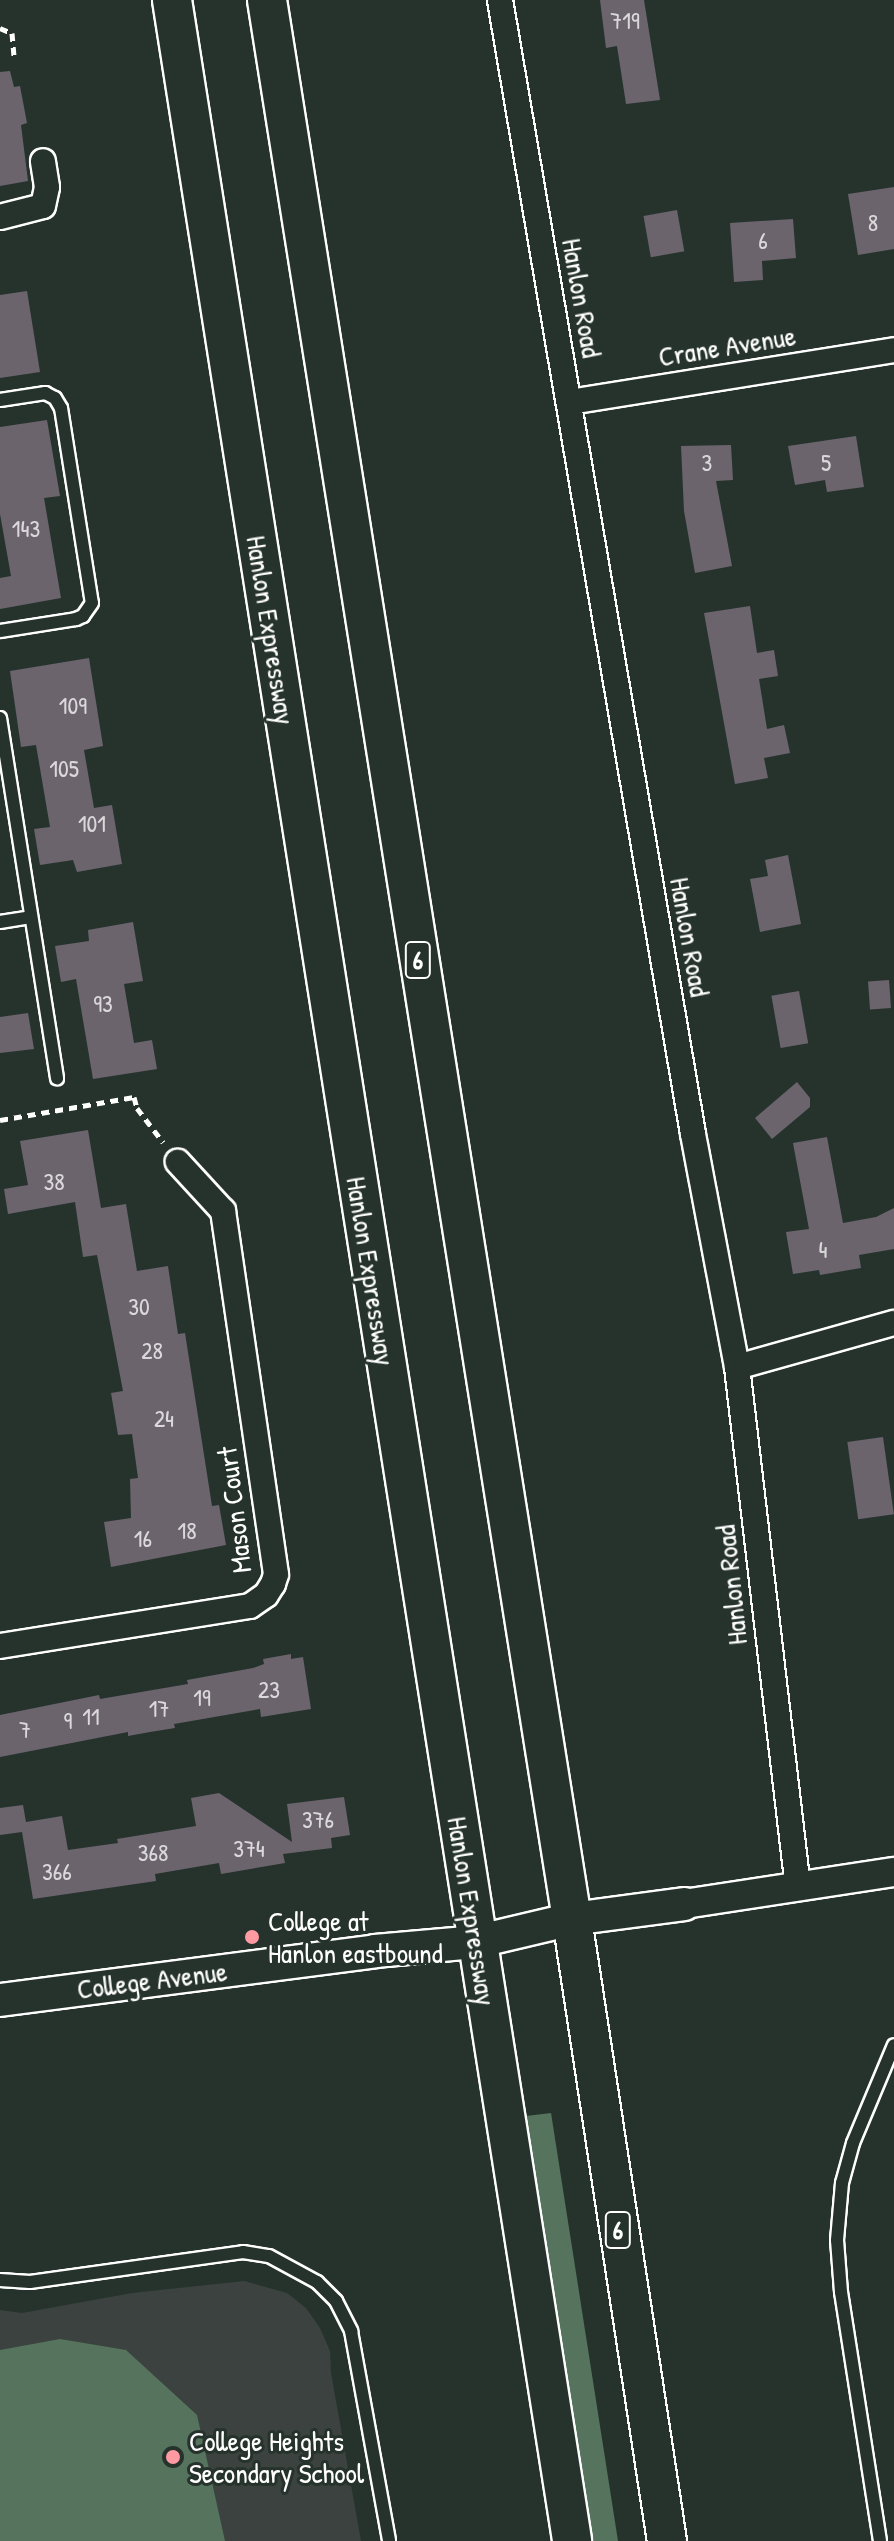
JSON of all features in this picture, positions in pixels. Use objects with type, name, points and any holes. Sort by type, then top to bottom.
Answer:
[{"type":"highway","name":"Hanlon Expressway","points":[[172,0],[475,1942],[572,2541]]},
{"type":"highway","name":"6","points":[[267,0],[572,1919],[667,2541]]},
{"type":"main road","name":"College Avenue","points":[[0,2000],[375,1951],[475,1942],[572,1919],[684,1904]]},
{"type":"street","name":"Hanlon Road","points":[[500,0],[693,1134],[737,1367],[798,1888]]},
{"type":"street","points":[[0,217],[43,206],[47,187],[43,161]]},
{"type":"street","name":"Crane Avenue","points":[[570,402],[894,350]]},
{"type":"street","name":"Mason Court","points":[[0,1646],[250,1606],[266,1595],[273,1584],[276,1574],[223,1211],[178,1162]]},
{"type":"street","points":[[737,1367],[894,1323]]},
{"type":"street","points":[[684,1904],[894,1872]]},
{"type":"lane","points":[[0,400],[45,393],[55,398],[61,408],[92,603],[83,616],[76,619],[0,631]]},
{"type":"lane","points":[[0,718],[57,1079]]},
{"type":"lane","points":[[0,922],[31,917]]},
{"type":"lane","points":[[880,2541],[841,2292],[837,2240],[842,2183],[853,2143],[894,2045]]},
{"type":"lane","points":[[0,2280],[30,2282],[243,2252],[269,2256],[317,2282],[336,2301],[351,2331],[389,2541]]},
{"type":"path","points":[[0,28],[12,33],[14,56]]},
{"type":"path","points":[[0,1120],[134,1097],[137,1108],[178,1162]]},
{"type":"shaded area","name":"College Heights Secondary School","points":[[244,2281],[287,2293],[306,2308],[320,2328],[330,2351],[331,2373],[361,2541],[0,2541],[0,2310],[22,2313],[132,2293]]},
{"type":"green space","points":[[551,2113],[618,2541],[592,2541],[564,2371],[526,2116]]},
{"type":"green space","points":[[60,2339],[126,2350],[197,2415],[225,2541],[0,2541],[0,2350]]},
{"type":"building","points":[[600,0],[644,0],[660,100],[626,104],[617,46],[606,48]]},
{"type":"building","points":[[10,71],[14,87],[20,86],[27,123],[21,125],[28,181],[0,186],[0,72]]},
{"type":"building","points":[[894,187],[894,249],[858,255],[848,194]]},
{"type":"building","points":[[677,210],[684,251],[651,257],[644,216]]},
{"type":"building","points":[[793,219],[796,258],[762,261],[763,280],[734,282],[730,223]]},
{"type":"building","points":[[27,291],[40,372],[0,378],[0,295]]},
{"type":"building","points":[[47,420],[60,496],[44,498],[61,598],[0,609],[0,578],[11,576],[0,514],[0,427]]},
{"type":"building","points":[[856,436],[864,487],[827,492],[825,480],[795,485],[788,446]]},
{"type":"building","points":[[731,445],[733,480],[716,481],[732,566],[695,573],[684,511],[681,446]]},
{"type":"building","points":[[750,606],[757,653],[774,650],[778,676],[759,679],[767,729],[784,725],[790,753],[764,758],[768,778],[735,784],[704,613]]},
{"type":"building","points":[[89,658],[103,746],[84,750],[94,808],[112,805],[122,864],[77,872],[73,860],[40,865],[34,829],[50,827],[36,745],[21,747],[10,671]]},
{"type":"building","points":[[788,855],[801,924],[760,932],[750,879],[768,876],[765,860]]},
{"type":"building","points":[[133,922],[143,981],[124,984],[134,1043],[152,1040],[157,1069],[93,1079],[76,979],[61,982],[55,946],[89,941],[88,930]]},
{"type":"building","points":[[889,980],[891,1008],[870,1009],[868,981]]},
{"type":"building","points":[[799,991],[808,1043],[781,1048],[771,996]]},
{"type":"building","points":[[28,1013],[34,1049],[0,1053],[0,1017]]},
{"type":"building","points":[[797,1082],[810,1098],[810,1107],[772,1139],[755,1118]]},
{"type":"building","points":[[88,1130],[101,1208],[126,1204],[137,1271],[168,1266],[178,1334],[185,1333],[212,1506],[219,1505],[226,1545],[111,1567],[104,1522],[131,1518],[130,1479],[138,1478],[132,1434],[118,1435],[111,1393],[123,1391],[97,1255],[83,1257],[75,1202],[8,1214],[4,1189],[28,1185],[20,1141]]},
{"type":"building","points":[[827,1137],[843,1223],[876,1217],[894,1208],[894,1249],[859,1255],[861,1268],[820,1275],[819,1270],[793,1274],[786,1232],[809,1229],[793,1143]]},
{"type":"building","points":[[883,1437],[894,1514],[858,1519],[847,1442]]},
{"type":"building","points":[[291,1654],[291,1659],[303,1657],[311,1709],[261,1717],[260,1709],[174,1724],[175,1728],[128,1736],[128,1732],[0,1757],[0,1715],[99,1695],[100,1699],[188,1684],[187,1680],[253,1668],[264,1664],[263,1659]]},
{"type":"building","points":[[219,1793],[292,1842],[287,1804],[344,1797],[350,1835],[331,1838],[332,1848],[283,1854],[285,1863],[221,1874],[219,1863],[155,1874],[156,1881],[33,1899],[22,1832],[0,1835],[0,1808],[23,1805],[26,1822],[62,1816],[68,1850],[118,1843],[117,1839],[196,1826],[191,1798]]},
{"type":"place","name":"College at Hanlon eastbound","points":[[252,1937]]},
{"type":"place","name":"College Heights Secondary School","points":[[173,2457]]}]
